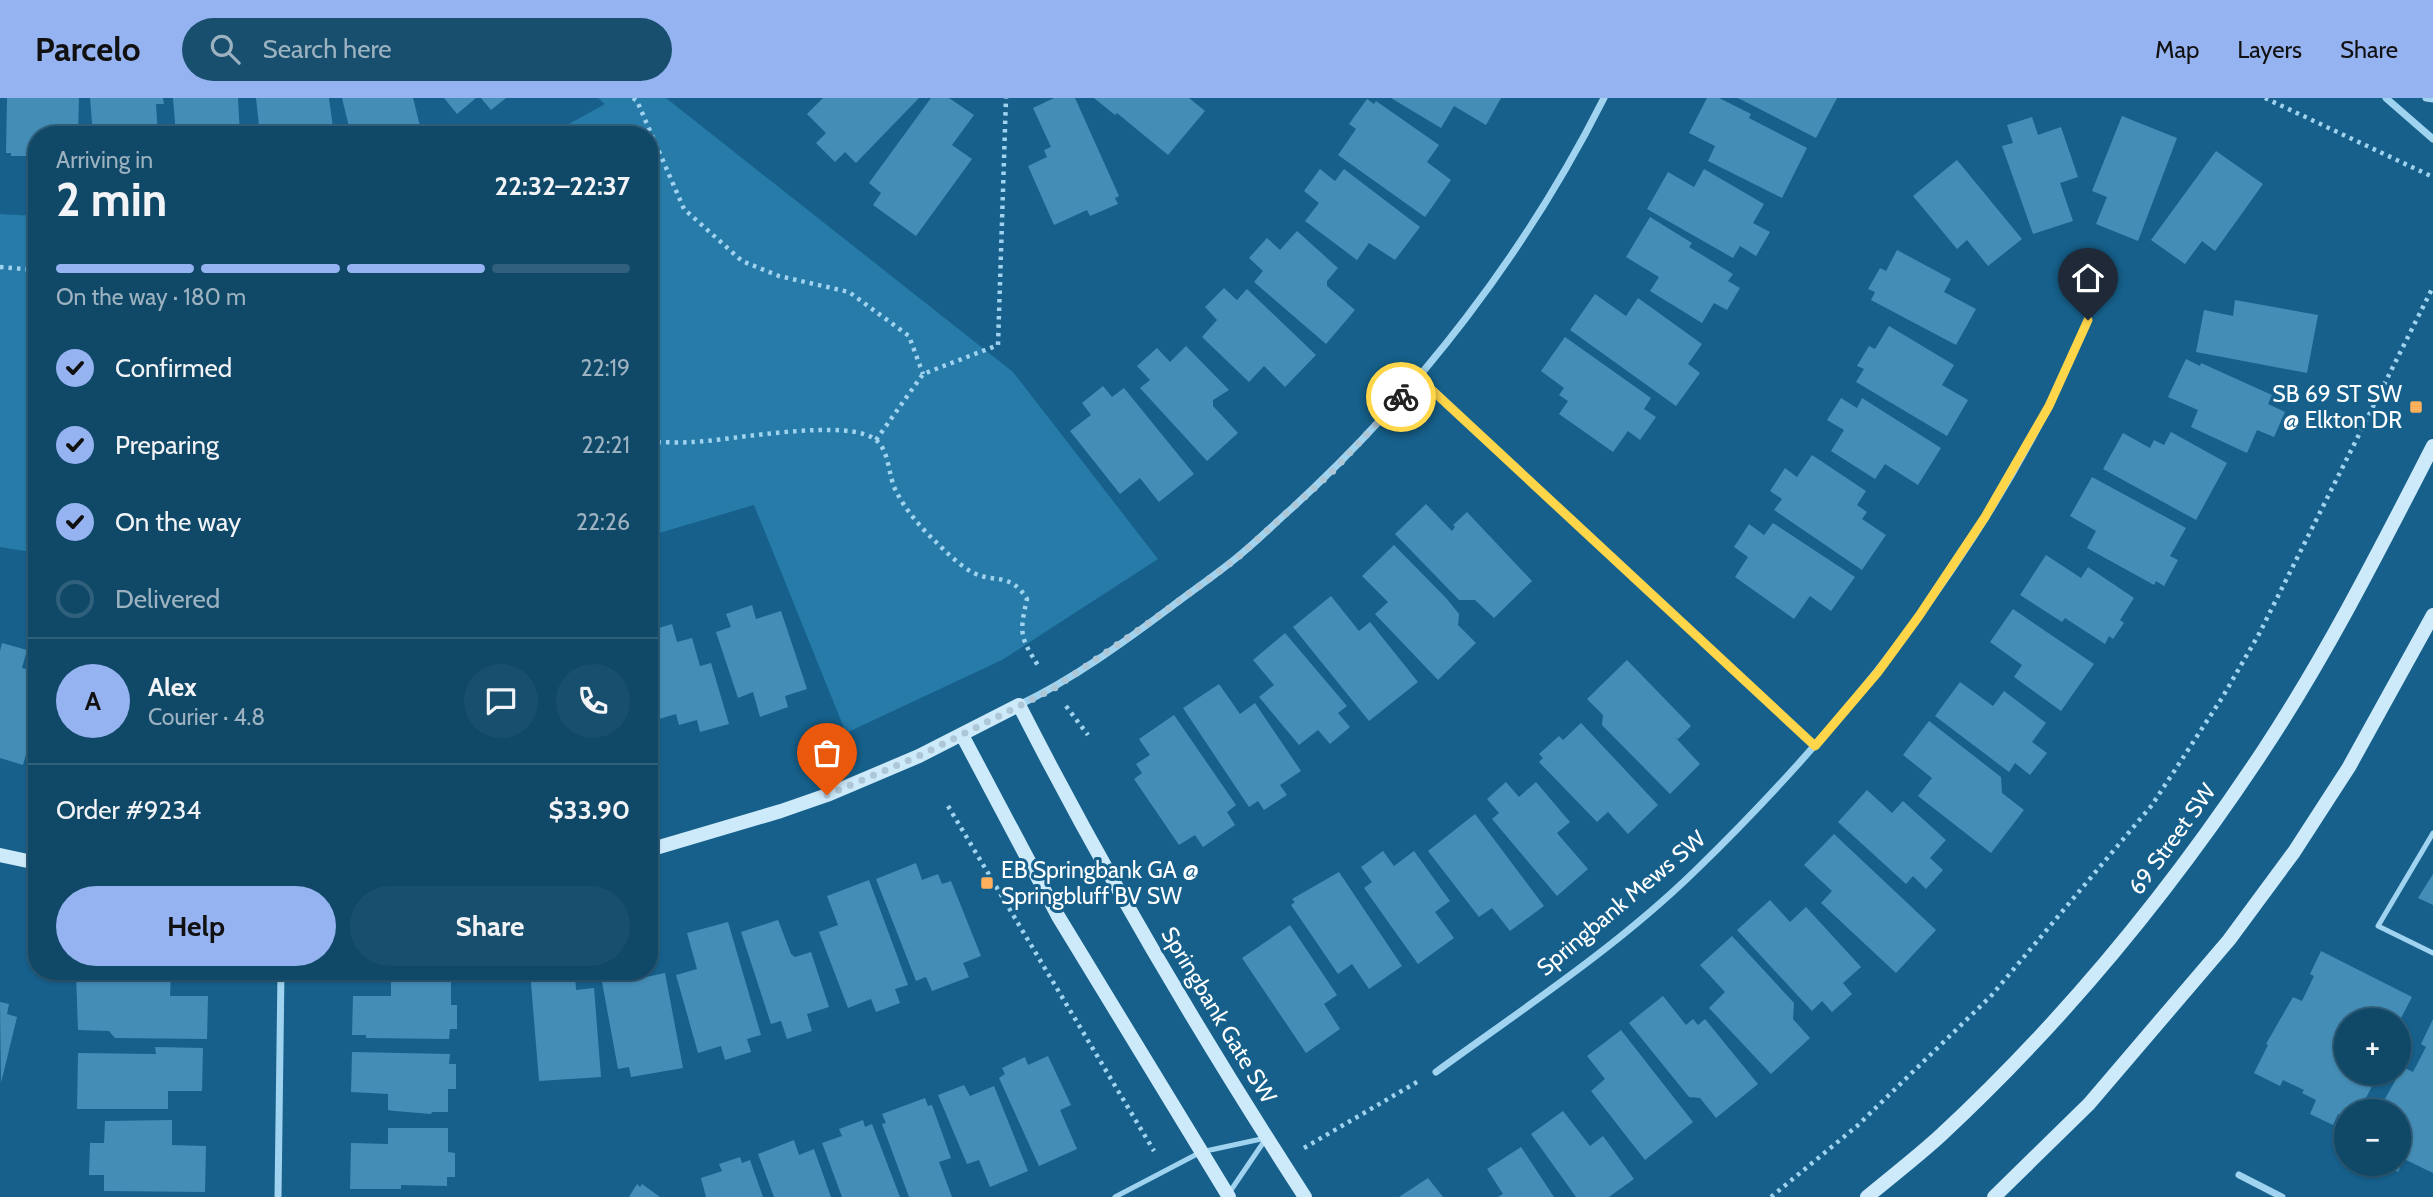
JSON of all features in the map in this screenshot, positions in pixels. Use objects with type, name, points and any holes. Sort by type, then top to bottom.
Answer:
[{"type":"main road","name":"69 Street SW","points":[[1867,1197],[1938,1137],[2008,1070],[2079,995],[2148,912],[2264,750],[2371,565],[2433,446]]},
{"type":"main road","points":[[1994,1197],[2089,1104],[2230,940],[2294,852],[2348,767],[2433,615]]},
{"type":"main road","points":[[658,847],[827,795],[919,756],[1019,705]]},
{"type":"main road","name":"Springbank Gate SW","points":[[1019,705],[1045,757],[1176,990],[1305,1197]]},
{"type":"main road","points":[[962,735],[1058,916],[1227,1196]]},
{"type":"main road","points":[[0,855],[28,861]]},
{"type":"street","points":[[1019,705],[1053,689],[1236,559],[1334,470],[1419,378],[1508,261],[1577,152],[1604,98]]},
{"type":"street","points":[[2386,98],[2433,139]]},
{"type":"street","points":[[2426,98],[2433,99]]},
{"type":"street","name":"Springbank Mews SW","points":[[1436,1072],[1597,955],[1694,872],[1815,746],[1878,672],[1911,628],[1995,501],[2049,406],[2088,320]]},
{"type":"street","points":[[1419,378],[1815,746]]},
{"type":"street","points":[[278,1197],[281,980]]},
{"type":"street","points":[[2239,1175],[2282,1197]]},
{"type":"lane","points":[[2433,833],[2378,926],[2433,953]]},
{"type":"lane","points":[[1115,1197],[1201,1152],[1266,1138]]},
{"type":"lane","points":[[1227,1196],[1266,1138]]},
{"type":"path","points":[[633,98],[637,100],[648,126]]},
{"type":"path","points":[[876,440],[923,374],[998,345],[1006,98]]},
{"type":"path","points":[[2265,98],[2433,177]]},
{"type":"path","points":[[658,149],[684,209],[743,261],[779,275],[849,292],[909,336],[923,374]]},
{"type":"path","points":[[0,267],[28,269]]},
{"type":"path","points":[[1771,1197],[1857,1126],[1991,996],[2152,805],[2222,698],[2259,634],[2433,287]]},
{"type":"path","points":[[658,442],[693,442],[784,431],[855,432],[876,440],[885,455],[895,489],[910,513],[935,541],[973,573],[1003,579],[1020,588],[1027,598],[1020,628],[1026,646],[1053,689],[1088,735]]},
{"type":"path","points":[[948,806],[1165,1169]]},
{"type":"path","points":[[1282,1161],[1366,1110],[1436,1072]]},
{"type":"shaded area","points":[[598,98],[666,98],[1013,372],[1158,559],[1002,660],[846,733],[754,505],[658,533],[658,126],[565,126],[605,104]]},
{"type":"shaded area","points":[[0,214],[28,216],[28,552],[0,547]]},
{"type":"building","points":[[7,98],[79,98],[78,126],[28,126],[28,156],[11,156],[11,153],[6,153]]},
{"type":"building","points":[[90,98],[163,98],[164,104],[156,104],[157,126],[92,126]]},
{"type":"building","points":[[173,98],[238,98],[240,126],[175,126]]},
{"type":"building","points":[[256,98],[329,98],[333,126],[259,126]]},
{"type":"building","points":[[342,98],[413,98],[420,126],[349,126]]},
{"type":"building","points":[[444,98],[476,98],[457,114]]},
{"type":"building","points":[[481,98],[506,98],[491,110]]},
{"type":"building","points":[[823,98],[919,98],[856,163],[845,152],[835,162],[816,143],[826,133],[807,114]]},
{"type":"building","points":[[931,98],[949,98],[974,115],[952,145],[972,159],[916,236],[873,205],[881,193],[869,183]]},
{"type":"building","points":[[1054,98],[1075,98],[1119,196],[1115,198],[1118,204],[1090,216],[1087,210],[1054,225],[1028,166],[1047,157],[1044,150],[1051,147],[1033,108]]},
{"type":"building","points":[[1094,98],[1189,98],[1205,111],[1168,155],[1117,113],[1115,115]]},
{"type":"building","points":[[1391,98],[1501,98],[1486,125],[1454,106],[1441,128]]},
{"type":"building","points":[[1707,98],[1719,98],[1751,114],[1749,118],[1807,148],[1782,198],[1708,161],[1715,146],[1689,133]]},
{"type":"building","points":[[1738,98],[1837,98],[1816,138]]},
{"type":"building","points":[[1367,99],[1374,104],[1376,101],[1439,145],[1427,162],[1451,180],[1425,217],[1338,155],[1356,129],[1349,124]]},
{"type":"building","points":[[2122,116],[2177,138],[2138,241],[2096,224],[2107,197],[2092,191]]},
{"type":"building","points":[[2032,117],[2038,135],[2061,127],[2078,177],[2060,183],[2073,221],[2033,234],[2002,146],[2013,143],[2007,125]]},
{"type":"building","points":[[2216,151],[2263,184],[2215,251],[2202,241],[2185,264],[2151,240]]},
{"type":"building","points":[[1957,160],[2022,239],[1988,266],[1967,240],[1957,249],[1913,196]]},
{"type":"building","points":[[1320,169],[1335,181],[1344,169],[1420,227],[1395,260],[1369,243],[1357,260],[1305,221],[1319,203],[1304,191]]},
{"type":"building","points":[[1704,169],[1764,204],[1753,223],[1770,232],[1756,256],[1740,246],[1733,258],[1647,209],[1668,172],[1694,187]]},
{"type":"building","points":[[1650,217],[1692,243],[1689,247],[1733,274],[1728,281],[1740,288],[1727,310],[1714,303],[1702,323],[1650,291],[1659,277],[1626,257]]},
{"type":"building","points":[[1297,231],[1338,268],[1327,281],[1327,286],[1355,310],[1326,344],[1254,282],[1263,271],[1249,258],[1267,238],[1280,250]]},
{"type":"building","points":[[1897,250],[1951,279],[1944,292],[1976,309],[1956,345],[1871,300],[1875,292],[1868,289],[1880,268],[1886,271]]},
{"type":"building","points":[[1224,288],[1237,300],[1247,289],[1316,355],[1285,387],[1264,366],[1249,382],[1202,337],[1217,320],[1205,307]]},
{"type":"building","points":[[1595,294],[1626,316],[1638,298],[1702,344],[1688,364],[1700,373],[1676,406],[1570,330]]},
{"type":"building","points":[[2235,300],[2318,315],[2307,373],[2196,352],[2204,310],[2233,316]]},
{"type":"building","points":[[1889,326],[1954,365],[1942,385],[1968,400],[1947,436],[1856,382],[1864,369],[1857,366],[1869,346],[1875,349]]},
{"type":"building","points":[[1565,337],[1651,398],[1644,409],[1656,417],[1640,440],[1628,431],[1613,452],[1559,414],[1568,401],[1559,395],[1564,388],[1541,371]]},
{"type":"building","points":[[1186,346],[1229,390],[1213,400],[1213,406],[1238,433],[1207,461],[1140,388],[1150,380],[1137,366],[1157,348],[1170,362]]},
{"type":"building","points":[[2186,359],[2200,366],[2201,363],[2272,395],[2268,404],[2285,412],[2274,437],[2257,430],[2247,453],[2191,427],[2198,410],[2168,397]]},
{"type":"building","points":[[1103,386],[1112,397],[1124,388],[1194,474],[1159,502],[1140,478],[1120,494],[1070,431],[1091,415],[1082,403]]},
{"type":"building","points":[[1841,398],[1857,408],[1862,398],[1941,448],[1918,485],[1885,464],[1875,479],[1831,451],[1844,430],[1827,420]]},
{"type":"building","points":[[2171,432],[2227,463],[2196,520],[2103,469],[2123,433],[2150,448],[2154,440],[2164,445]]},
{"type":"building","points":[[1812,455],[1866,491],[1857,505],[1867,512],[1862,519],[1886,535],[1862,570],[1774,510],[1782,499],[1770,491],[1785,468],[1797,477]]},
{"type":"building","points":[[2092,477],[2186,528],[2170,556],[2178,560],[2164,586],[2156,581],[2154,585],[2087,548],[2096,531],[2070,516]]},
{"type":"building","points":[[1426,504],[1452,531],[1455,527],[1453,525],[1467,512],[1532,581],[1494,618],[1475,600],[1459,600],[1395,534]]},
{"type":"building","points":[[1773,523],[1855,577],[1831,611],[1810,596],[1794,619],[1735,577],[1748,557],[1734,547],[1749,524],[1764,535]]},
{"type":"building","points":[[1394,545],[1447,599],[1459,614],[1458,625],[1476,643],[1438,680],[1375,614],[1388,602],[1362,576]]},
{"type":"building","points":[[2046,555],[2081,578],[2088,567],[2134,598],[2120,620],[2124,623],[2113,639],[2109,636],[2105,644],[2065,618],[2062,622],[2020,595]]},
{"type":"building","points":[[1331,596],[1359,631],[1370,622],[1418,682],[1369,721],[1293,627]]},
{"type":"building","points":[[752,605],[756,619],[781,611],[807,689],[785,696],[788,707],[760,717],[753,692],[738,698],[716,632],[731,627],[726,614]]},
{"type":"building","points":[[2013,609],[2094,664],[2061,711],[2014,677],[2022,665],[1990,642]]},
{"type":"building","points":[[672,624],[677,642],[692,638],[700,666],[711,663],[729,724],[700,732],[697,720],[679,725],[676,714],[658,719],[658,628]]},
{"type":"building","points":[[1285,633],[1347,706],[1338,713],[1350,727],[1330,744],[1318,730],[1299,745],[1259,697],[1274,685],[1253,660]]},
{"type":"building","points":[[2,643],[27,650],[22,668],[28,670],[28,747],[23,765],[0,758]]},
{"type":"building","points":[[1627,660],[1691,726],[1678,739],[1675,737],[1700,764],[1670,794],[1602,725],[1603,715],[1587,699]]},
{"type":"building","points":[[1960,682],[1993,706],[2004,691],[2046,723],[2032,742],[2047,753],[2030,775],[2015,763],[2009,772],[1935,716]]},
{"type":"building","points":[[1219,684],[1240,714],[1255,703],[1301,771],[1280,785],[1287,795],[1264,810],[1258,801],[1249,807],[1183,708]]},
{"type":"building","points":[[1174,715],[1236,805],[1227,812],[1235,825],[1203,847],[1195,835],[1179,845],[1134,779],[1142,773],[1136,764],[1150,755],[1139,739]]},
{"type":"building","points":[[1929,721],[2001,777],[2002,793],[2024,810],[1991,853],[1918,796],[1932,778],[1903,755]]},
{"type":"building","points":[[1581,723],[1658,805],[1628,834],[1608,812],[1597,822],[1539,762],[1543,758],[1539,754],[1559,736],[1563,740]]},
{"type":"building","points":[[1506,782],[1519,797],[1536,782],[1570,822],[1557,833],[1588,869],[1557,896],[1492,819],[1499,813],[1487,799]]},
{"type":"building","points":[[1867,790],[1892,813],[1903,801],[1946,840],[1930,858],[1943,870],[1926,889],[1913,876],[1906,884],[1838,822]]},
{"type":"building","points":[[1475,814],[1544,906],[1510,931],[1492,908],[1479,917],[1428,851]]},
{"type":"building","points":[[1834,834],[1936,930],[1896,973],[1821,903],[1832,891],[1804,865]]},
{"type":"building","points":[[1383,851],[1394,866],[1414,851],[1450,901],[1435,912],[1454,938],[1418,964],[1364,888],[1372,882],[1361,867]]},
{"type":"building","points":[[916,863],[922,880],[938,874],[942,884],[951,881],[981,956],[963,963],[969,977],[932,991],[926,977],[916,981],[876,879]]},
{"type":"building","points":[[1339,872],[1402,966],[1369,989],[1352,964],[1338,974],[1291,905],[1295,902],[1292,899]]},
{"type":"building","points":[[2433,874],[2433,905],[2418,898]]},
{"type":"building","points":[[869,880],[908,985],[895,989],[900,1003],[876,1012],[871,999],[848,1008],[819,932],[838,925],[827,896]]},
{"type":"building","points":[[1770,900],[1790,922],[1806,907],[1861,967],[1843,983],[1852,994],[1832,1012],[1822,1001],[1812,1011],[1737,930]]},
{"type":"building","points":[[778,920],[791,954],[795,957],[811,952],[829,1007],[807,1014],[812,1031],[787,1039],[781,1021],[771,1024],[741,932]]},
{"type":"building","points":[[728,922],[761,1035],[747,1039],[751,1052],[725,1060],[721,1046],[698,1053],[676,975],[697,969],[687,933]]},
{"type":"building","points":[[1290,925],[1337,995],[1324,1004],[1340,1029],[1306,1053],[1242,958]]},
{"type":"building","points":[[1732,936],[1794,1003],[1793,1019],[1810,1038],[1771,1074],[1709,1008],[1725,992],[1700,965]]},
{"type":"building","points":[[2321,951],[2412,997],[2406,1008],[2334,1008],[2334,1085],[2373,1085],[2365,1099],[2334,1099],[2333,1125],[2310,1114],[2316,1100],[2302,1093],[2304,1090],[2283,1080],[2280,1086],[2254,1073],[2268,1045],[2266,1044],[2293,997],[2302,1001],[2314,976],[2310,974]]},
{"type":"building","points":[[665,973],[683,1068],[631,1077],[629,1067],[618,1069],[602,980],[658,980],[658,974]]},
{"type":"building","points":[[76,980],[171,980],[170,996],[208,996],[207,1039],[115,1038],[109,1031],[78,1030]]},
{"type":"building","points":[[391,980],[451,981],[451,1005],[457,1005],[457,1029],[450,1029],[449,1039],[366,1038],[366,1035],[352,1035],[353,996],[391,996]]},
{"type":"building","points":[[531,980],[575,980],[576,990],[594,988],[601,1077],[539,1081]]},
{"type":"building","points":[[1663,996],[1686,1025],[1693,1019],[1698,1025],[1705,1019],[1758,1084],[1716,1118],[1700,1098],[1689,1097],[1629,1023]]},
{"type":"building","points":[[0,1002],[9,1004],[7,1014],[17,1017],[1,1083]]},
{"type":"building","points":[[2433,1019],[2433,1173],[2411,1162],[2411,1099],[2385,1099],[2393,1085],[2411,1085],[2411,1071],[2413,1072],[2426,1047],[2421,1044]]},
{"type":"building","points":[[1621,1030],[1693,1122],[1645,1160],[1591,1091],[1605,1079],[1587,1056]]},
{"type":"building","points":[[155,1047],[203,1048],[202,1091],[168,1091],[168,1109],[77,1109],[78,1053],[156,1054]]},
{"type":"building","points":[[352,1052],[450,1054],[449,1064],[456,1064],[456,1089],[448,1089],[448,1112],[431,1114],[388,1110],[388,1094],[351,1092]]},
{"type":"building","points":[[1048,1056],[1071,1105],[1060,1110],[1077,1149],[1039,1166],[999,1078],[1005,1074],[1002,1068],[1025,1057],[1028,1065]]},
{"type":"building","points":[[964,1085],[970,1096],[994,1086],[1028,1171],[990,1187],[979,1160],[967,1164],[938,1095]]},
{"type":"building","points":[[925,1098],[928,1106],[932,1105],[951,1158],[939,1162],[952,1197],[909,1197],[882,1124],[886,1123],[882,1114]]},
{"type":"building","points":[[1563,1111],[1590,1146],[1603,1136],[1634,1179],[1609,1197],[1576,1197],[1531,1134]]},
{"type":"building","points":[[172,1120],[172,1145],[206,1146],[205,1192],[104,1191],[104,1175],[89,1175],[90,1143],[104,1143],[105,1121]]},
{"type":"building","points":[[863,1120],[865,1127],[872,1124],[900,1197],[842,1197],[822,1143],[842,1136],[839,1129]]},
{"type":"building","points":[[388,1128],[448,1128],[448,1152],[455,1153],[455,1177],[447,1177],[447,1186],[401,1185],[401,1189],[350,1189],[351,1143],[388,1144]]},
{"type":"building","points":[[794,1140],[799,1155],[814,1149],[831,1197],[774,1197],[758,1154]]},
{"type":"building","points":[[1521,1147],[1554,1197],[1498,1197],[1503,1194],[1487,1169]]},
{"type":"building","points":[[740,1157],[742,1163],[750,1160],[763,1197],[706,1197],[701,1178],[722,1171],[719,1164]]},
{"type":"building","points":[[1428,1178],[1443,1197],[1399,1197]]},
{"type":"building","points":[[637,1184],[640,1187],[642,1184],[660,1197],[629,1197]]},
{"type":"way so far","points":[[827,795],[919,756],[1053,689],[1153,620],[1236,559],[1334,470],[1401,397]]},
{"type":"place","name":"SB 69 ST SW @ Elkton DR","points":[[2416,407]]},
{"type":"place","name":"EB Springbank GA @ Springbluff BV SW","points":[[987,883]]},
{"type":"route","points":[[1401,397],[1419,378],[1815,746],[1878,672],[1985,517],[2049,406],[2088,320]]}]
